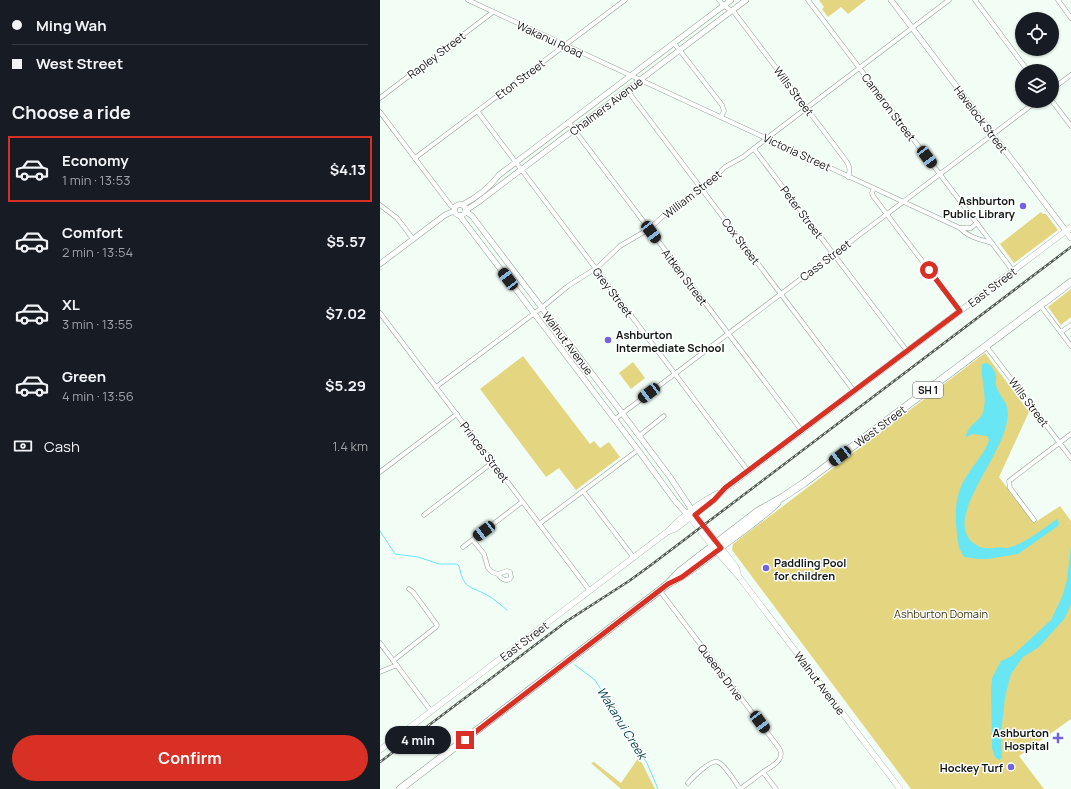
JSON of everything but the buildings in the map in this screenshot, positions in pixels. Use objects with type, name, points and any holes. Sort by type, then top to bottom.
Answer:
[{"type":"highway","name":"West Street","points":[[400,789],[668,584],[682,577],[758,511],[804,483],[1071,282]]},
{"type":"main road","name":"Havelock Street","points":[[1068,229],[1071,238]]},
{"type":"main road","name":"East Street","points":[[380,750],[668,532],[711,496],[721,492],[1068,229]]},
{"type":"main road","name":"Walnut Avenue","points":[[691,514],[898,788]]},
{"type":"street","name":"Wakanui Road","points":[[468,0],[632,76]]},
{"type":"street","name":"Eton Street","points":[[415,158],[625,0]]},
{"type":"street","points":[[719,0],[724,6],[731,9]]},
{"type":"street","name":"Chalmers Avenue","points":[[462,205],[490,186],[499,176],[515,163],[731,0]]},
{"type":"street","name":"Chalmers Avenue","points":[[465,211],[477,204],[641,80],[731,9],[746,0]]},
{"type":"street","name":"Cameron Street","points":[[808,0],[1013,271]]},
{"type":"street","name":"Havelock Street","points":[[891,0],[992,134],[1068,229]]},
{"type":"street","name":"William Street","points":[[436,387],[534,314],[568,286],[596,269],[620,246],[649,229],[672,208],[702,189],[725,167],[754,149],[949,0]]},
{"type":"street","points":[[975,0],[1023,64]]},
{"type":"street","points":[[1058,0],[1071,18]]},
{"type":"street","name":"Wills Street","points":[[731,9],[848,163],[850,168],[848,176]]},
{"type":"street","name":"Rapley Street","points":[[380,98],[493,12]]},
{"type":"street","points":[[674,43],[722,105],[724,111],[721,117]]},
{"type":"street","points":[[1059,84],[1071,75]]},
{"type":"street","name":"Victoria Street","points":[[632,76],[960,228],[964,232],[992,243]]},
{"type":"street","name":"Cox Street","points":[[627,90],[854,391]]},
{"type":"street","name":"Cass Street","points":[[615,419],[1027,108]]},
{"type":"street","points":[[1057,108],[1071,126]]},
{"type":"street","points":[[380,112],[451,206],[455,209],[457,215],[460,216],[464,214],[465,211],[462,205],[457,205],[455,209],[380,264]]},
{"type":"street","name":"Grey Street","points":[[478,112],[748,471]]},
{"type":"street","name":"Aitken Street","points":[[568,123],[802,431]]},
{"type":"street","name":"Peter Street","points":[[754,149],[907,351]]},
{"type":"street","points":[[874,188],[872,192],[873,196],[960,311]]},
{"type":"street","points":[[472,216],[473,210],[477,204]]},
{"type":"street","points":[[380,205],[397,218],[413,239]]},
{"type":"street","name":"Walnut Avenue","points":[[465,211],[472,216],[670,477],[691,514]]},
{"type":"street","name":"Walnut Avenue","points":[[460,216],[662,483],[691,514]]},
{"type":"street","points":[[973,236],[971,228],[977,223]]},
{"type":"street","name":"Victoria Street","points":[[960,228],[971,228]]},
{"type":"street","points":[[1039,305],[1071,346]]},
{"type":"street","name":"Princes Street","points":[[380,313],[590,591]]},
{"type":"street","points":[[1061,332],[1071,325]]},
{"type":"street","name":"Wills Street","points":[[986,346],[1071,458]]},
{"type":"street","points":[[380,472],[457,414]]},
{"type":"street","points":[[638,436],[664,416]]},
{"type":"street","points":[[1034,520],[1010,488],[1008,481],[1071,434]]},
{"type":"street","points":[[540,524],[638,450]]},
{"type":"street","points":[[424,515],[493,462]]},
{"type":"street","points":[[662,483],[670,477]]},
{"type":"street","points":[[583,491],[634,558]]},
{"type":"street","points":[[463,547],[522,502]]},
{"type":"street","points":[[473,540],[484,554],[488,568],[492,572],[498,574]]},
{"type":"street","points":[[393,661],[436,627],[436,622],[414,592],[409,589]]},
{"type":"street","name":"Queens Drive","points":[[660,591],[780,751],[780,759],[763,772]]},
{"type":"street","points":[[380,643],[431,711]]},
{"type":"street","points":[[380,672],[397,665]]},
{"type":"street","points":[[688,783],[693,777],[711,763],[718,762],[740,789],[763,772],[776,789]]},
{"type":"green space","points":[[819,0],[866,0],[848,14],[841,7],[828,17],[822,9],[824,7]]},
{"type":"green space","points":[[1041,212],[1046,214],[1058,230],[1014,263],[1000,244]]},
{"type":"green space","points":[[1071,289],[1071,317],[1061,325],[1048,307]]},
{"type":"green space","name":"Ashburton Domain","points":[[985,353],[1029,412],[999,477],[1034,523],[1060,506],[1071,521],[1071,719],[1019,756],[1044,789],[911,789],[732,550],[733,544]]},
{"type":"green space","points":[[523,356],[590,444],[594,441],[600,448],[609,442],[620,457],[576,490],[559,468],[546,477],[480,389]]},
{"type":"green space","points":[[633,362],[645,378],[631,389],[619,373]]},
{"type":"green space","points":[[639,757],[655,789],[621,789],[591,763],[594,762],[621,783]]},
{"type":"water","points":[[986,363],[991,366],[995,372],[997,388],[1007,407],[1007,419],[999,445],[970,502],[965,521],[967,536],[977,546],[982,548],[1007,548],[1020,544],[1057,519],[1059,523],[1058,526],[1018,554],[988,559],[978,559],[964,557],[959,548],[956,529],[956,510],[959,491],[963,482],[982,454],[989,440],[987,436],[973,434],[966,437],[971,426],[983,412],[985,399],[982,364]]},
{"type":"water","points":[[1071,546],[1071,604],[1065,618],[1039,647],[1023,657],[1011,674],[1005,697],[1001,734],[1002,758],[999,760],[995,757],[992,748],[992,678],[1001,661],[1012,656],[1051,620],[1062,597],[1067,580]]},
{"type":"waterway","name":"Wakanui Creek","points":[[380,531],[395,554],[418,557],[439,564],[457,564],[465,583],[490,597],[507,610]]},
{"type":"waterway","name":"Wakanui Creek","points":[[575,665],[595,680],[621,722],[628,737],[647,763],[658,789]]},
{"type":"railway","points":[[380,762],[567,621],[651,565],[1071,247]]},
{"type":"place","name":"Ashburton Public Library","points":[[1023,206]]},
{"type":"place","name":"Ashburton Intermediate School","points":[[608,340]]},
{"type":"place","name":"Paddling Pool for children","points":[[766,568]]},
{"type":"place","name":"Ashburton Hospital","points":[[1058,738]]},
{"type":"place","name":"Hockey Turf","points":[[1011,767]]},
{"type":"route","points":[[465,740],[632,614],[668,584],[682,577],[721,548],[695,515],[714,500],[725,488],[960,311],[929,270]]}]
